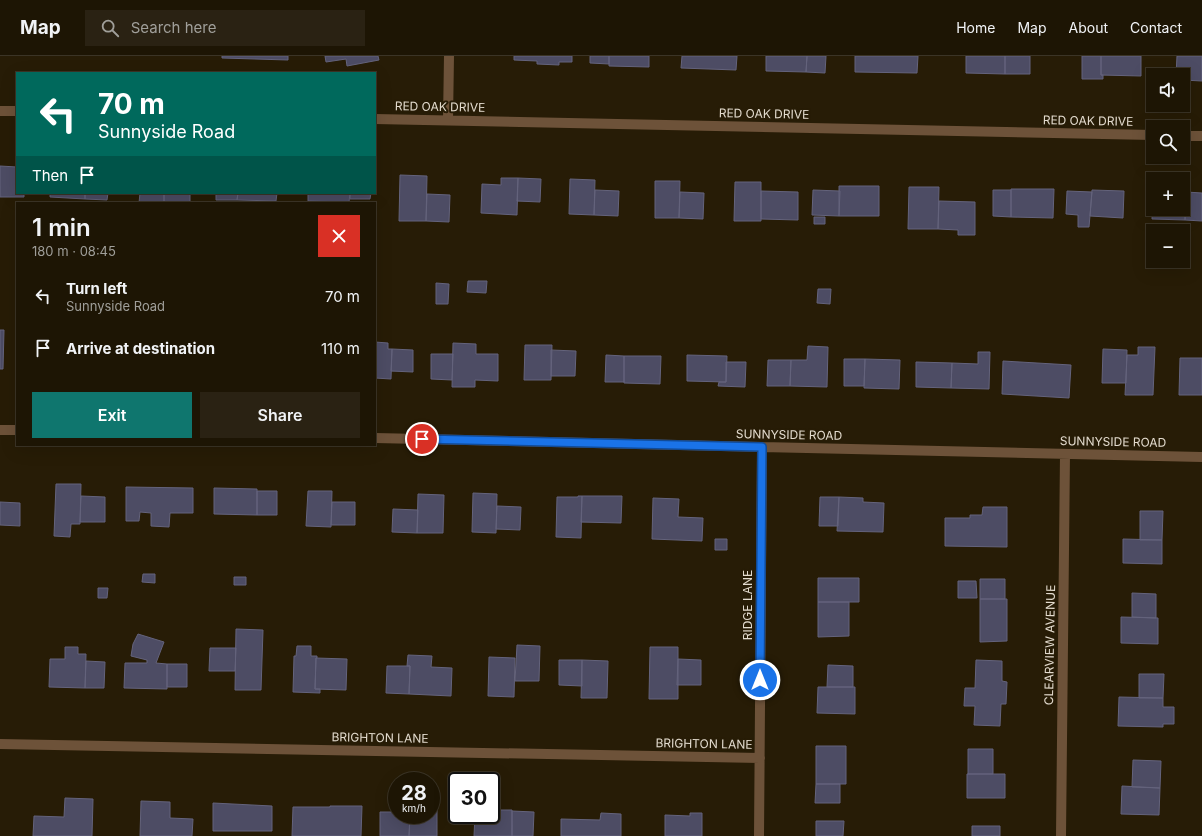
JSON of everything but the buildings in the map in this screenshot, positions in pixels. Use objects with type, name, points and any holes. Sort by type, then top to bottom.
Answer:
[{"type":"street","points":[[448,120],[449,56]]},
{"type":"street","points":[[0,111],[16,111]]},
{"type":"street","name":"RED OAK DRIVE","points":[[376,119],[1146,135]]},
{"type":"street","points":[[1190,136],[1202,136]]},
{"type":"street","points":[[0,430],[16,430]]},
{"type":"street","name":"SUNNYSIDE ROAD","points":[[376,438],[1202,457]]},
{"type":"street","name":"RIDGE LANE","points":[[759,836],[762,447]]},
{"type":"street","name":"CLEARVIEW AVENUE","points":[[1061,836],[1065,454]]},
{"type":"street","name":"BRIGHTON LANE","points":[[0,744],[760,758]]},
{"type":"route","points":[[422,439],[762,447],[760,680]]}]
